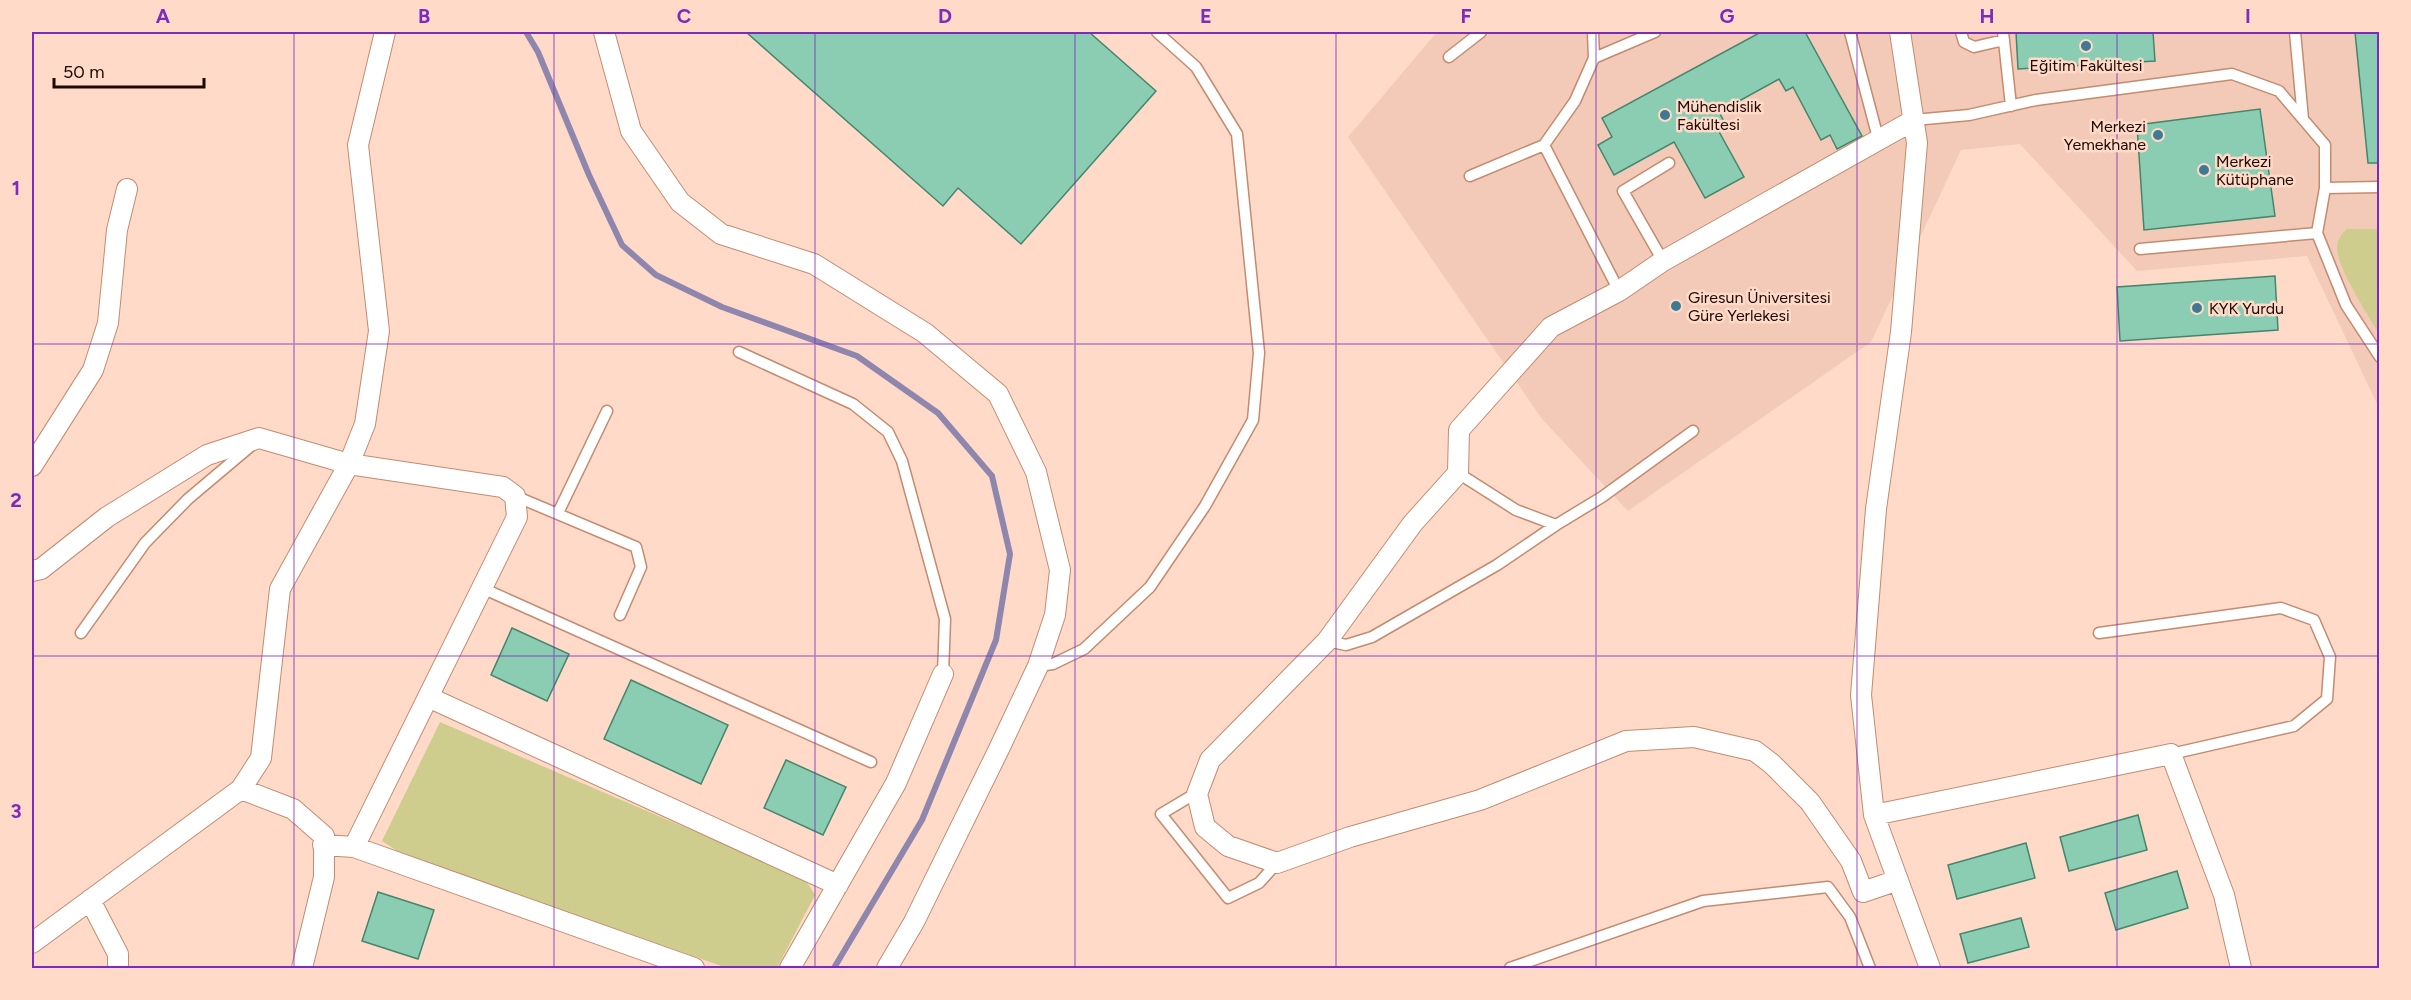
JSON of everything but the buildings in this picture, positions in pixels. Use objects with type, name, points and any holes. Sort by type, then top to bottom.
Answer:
[{"type":"street","points":[[32,943],[241,789],[261,758],[280,589],[350,464],[365,424],[379,331],[358,145],[386,32]]},
{"type":"street","points":[[604,32],[631,131],[680,202],[721,234],[814,264],[926,333],[998,394],[1036,472],[1060,570],[1055,615],[1038,666],[914,922],[886,969]]},
{"type":"street","points":[[1900,32],[1917,143],[1901,332],[1876,509],[1861,695],[1874,815],[1930,969]]},
{"type":"street","points":[[1898,880],[1863,891],[1851,861],[1810,802],[1772,764],[1755,751],[1694,737],[1626,741],[1480,800],[1350,837],[1277,863],[1228,846],[1205,827],[1198,792],[1210,760],[1327,641],[1413,523],[1458,473],[1459,430],[1551,327],[1619,291],[1663,261],[1878,138],[1914,120]]},
{"type":"street","points":[[32,466],[93,370],[108,323],[117,230],[128,189]]},
{"type":"street","points":[[35,573],[107,517],[207,455],[259,438],[350,464],[504,487],[515,496],[517,517],[354,847]]},
{"type":"street","points":[[790,969],[896,783],[943,674]]},
{"type":"street","points":[[428,697],[838,885]]},
{"type":"street","points":[[1874,815],[2171,754],[2224,895],[2241,969]]},
{"type":"street","points":[[241,789],[293,809],[324,836],[324,877],[302,969]]},
{"type":"street","points":[[323,845],[354,847],[694,969]]},
{"type":"street","points":[[90,900],[117,954],[118,969]]},
{"type":"lane","points":[[1038,666],[1053,664],[1084,649],[1150,587],[1205,506],[1253,420],[1259,353],[1237,134],[1196,67],[1157,32]]},
{"type":"lane","points":[[1449,57],[1481,32]]},
{"type":"lane","points":[[1470,176],[1544,145],[1575,101],[1594,58],[1593,32]]},
{"type":"lane","points":[[1594,58],[1655,32]]},
{"type":"lane","points":[[1850,32],[1878,138]]},
{"type":"lane","points":[[1961,32],[1964,42],[1974,47],[2004,36],[2011,106]]},
{"type":"lane","points":[[2295,32],[2303,120]]},
{"type":"lane","points":[[1914,120],[1969,115],[2036,100],[2232,74],[2278,91],[2325,145],[2325,188],[2317,233],[2346,305],[2379,357]]},
{"type":"lane","points":[[1544,145],[1619,291]]},
{"type":"lane","points":[[1663,261],[1623,191],[1669,163]]},
{"type":"lane","points":[[2325,188],[2379,187]]},
{"type":"lane","points":[[2140,249],[2317,233]]},
{"type":"lane","points":[[739,352],[853,404],[888,432],[902,461],[945,619],[943,674]]},
{"type":"lane","points":[[558,513],[607,411]]},
{"type":"lane","points":[[1327,641],[1346,645],[1372,637],[1497,565],[1602,497],[1693,431]]},
{"type":"lane","points":[[81,633],[145,543],[188,499],[228,468],[259,438]]},
{"type":"lane","points":[[1458,473],[1516,510],[1556,525]]},
{"type":"lane","points":[[515,496],[636,547],[641,567],[620,615]]},
{"type":"lane","points":[[482,588],[871,762]]},
{"type":"lane","points":[[2099,633],[2281,608],[2314,620],[2330,657],[2327,699],[2294,726],[2171,754]]},
{"type":"lane","points":[[1198,792],[1161,814],[1228,898],[1258,883],[1277,863]]},
{"type":"lane","points":[[1510,969],[1703,901],[1828,887],[1850,917],[1870,969]]},
{"type":"shaded area","name":"Giresun Üniversitesi Güre Yerlekesi","points":[[1437,32],[2379,32],[2379,408],[2307,256],[2137,271],[2020,144],[1961,150],[1871,342],[1628,511],[1542,419],[1348,137]]},
{"type":"shaded area","points":[[2347,229],[2379,229],[2379,333],[2342,268],[2337,249],[2341,235]]},
{"type":"shaded area","points":[[440,722],[805,879],[815,895],[777,968],[727,968],[402,854],[382,841]]},
{"type":"waterway","points":[[526,32],[538,52],[589,175],[622,245],[656,275],[722,307],[857,356],[938,413],[992,476],[1010,554],[996,640],[922,820],[834,968]]},
{"type":"place","name":"Eğitim Fakültesi","points":[[2086,46]]},
{"type":"place","name":"Mühendislik Fakültesi","points":[[1665,115]]},
{"type":"place","name":"Merkezi Yemekhane","points":[[2158,135]]},
{"type":"place","name":"Merkezi Kütüphane","points":[[2204,170]]},
{"type":"place","name":"Giresun Üniversitesi Güre Yerlekesi","points":[[1676,306]]},
{"type":"place","name":"KYK Yurdu","points":[[2197,308]]}]
